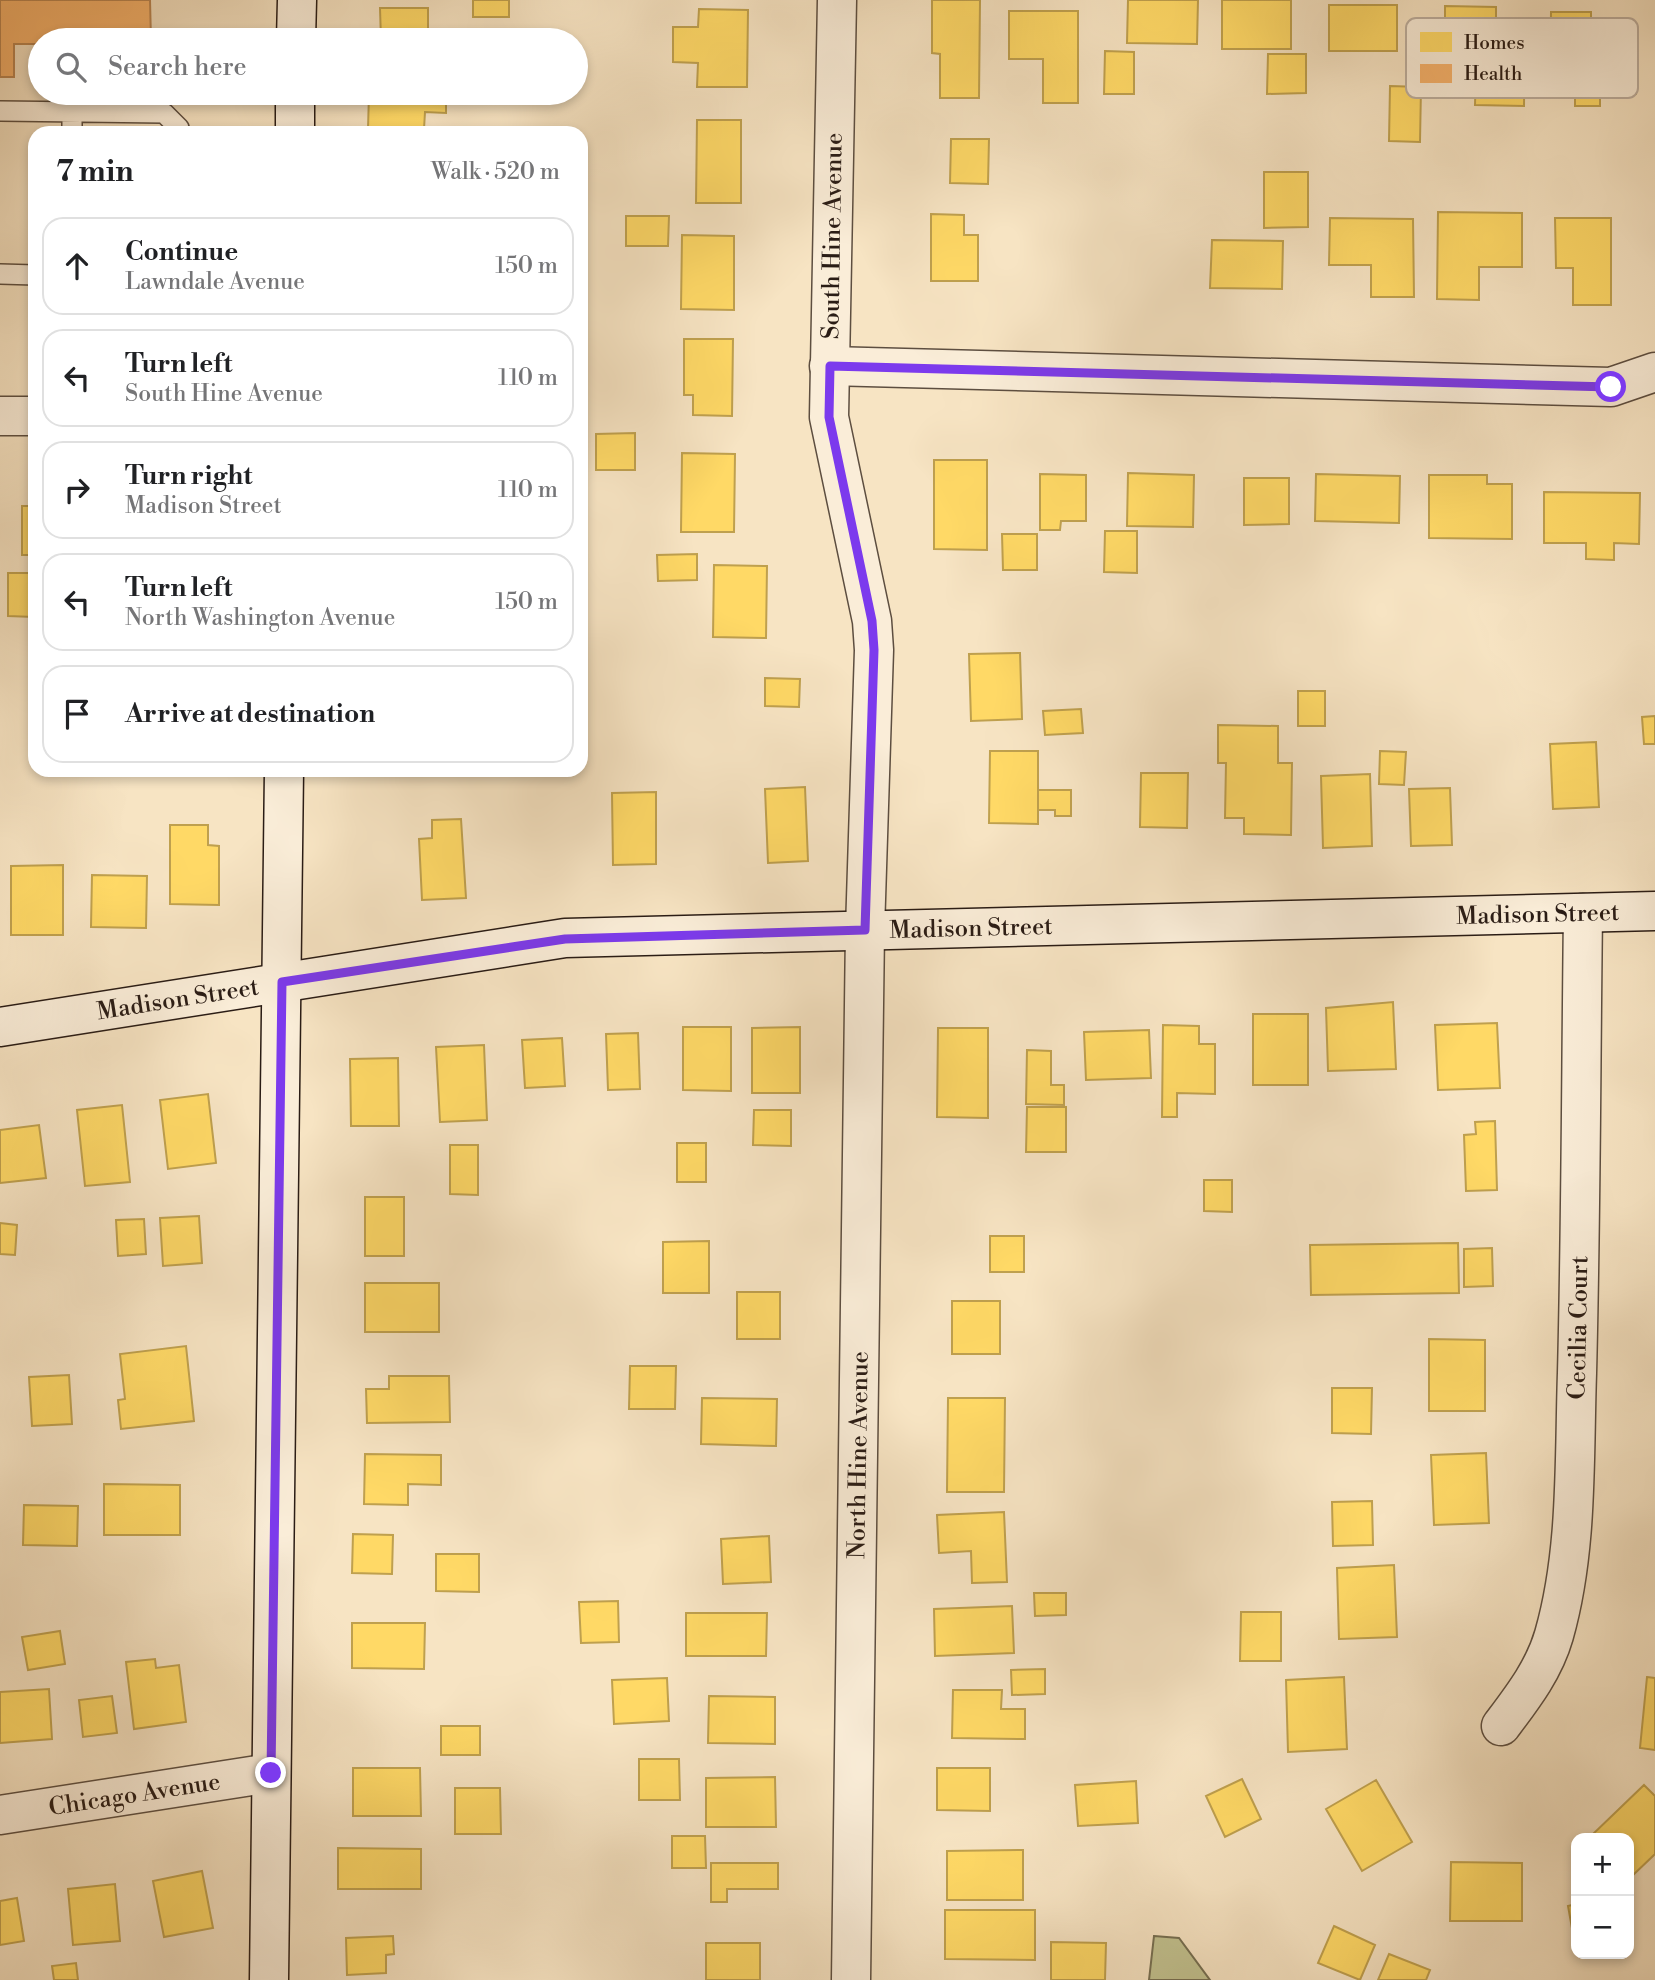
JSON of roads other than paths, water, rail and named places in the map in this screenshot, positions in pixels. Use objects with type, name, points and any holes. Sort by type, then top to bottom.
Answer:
[{"type":"street","points":[[296,28],[297,0]]},
{"type":"street","name":"South Hine Avenue","points":[[837,0],[829,417],[872,621],[874,650],[865,930]]},
{"type":"street","points":[[295,105],[295,126]]},
{"type":"street","points":[[830,366],[1611,387],[1655,372]]},
{"type":"street","points":[[0,416],[28,416]]},
{"type":"street","points":[[269,1980],[284,777]]},
{"type":"street","name":"Madison Street","points":[[0,1027],[565,939],[1655,911]]},
{"type":"street","name":"Cecilia Court","points":[[1501,1726],[1541,1668],[1553,1637],[1565,1587],[1572,1528],[1579,1284],[1583,913]]},
{"type":"street","name":"North Hine Avenue","points":[[851,1980],[865,930]]},
{"type":"street","name":"Chicago Avenue","points":[[0,1815],[271,1773]]},
{"type":"lane","points":[[0,111],[164,113],[177,126]]},
{"type":"lane","points":[[72,112],[72,126]]},
{"type":"lane","points":[[0,274],[28,275]]}]
